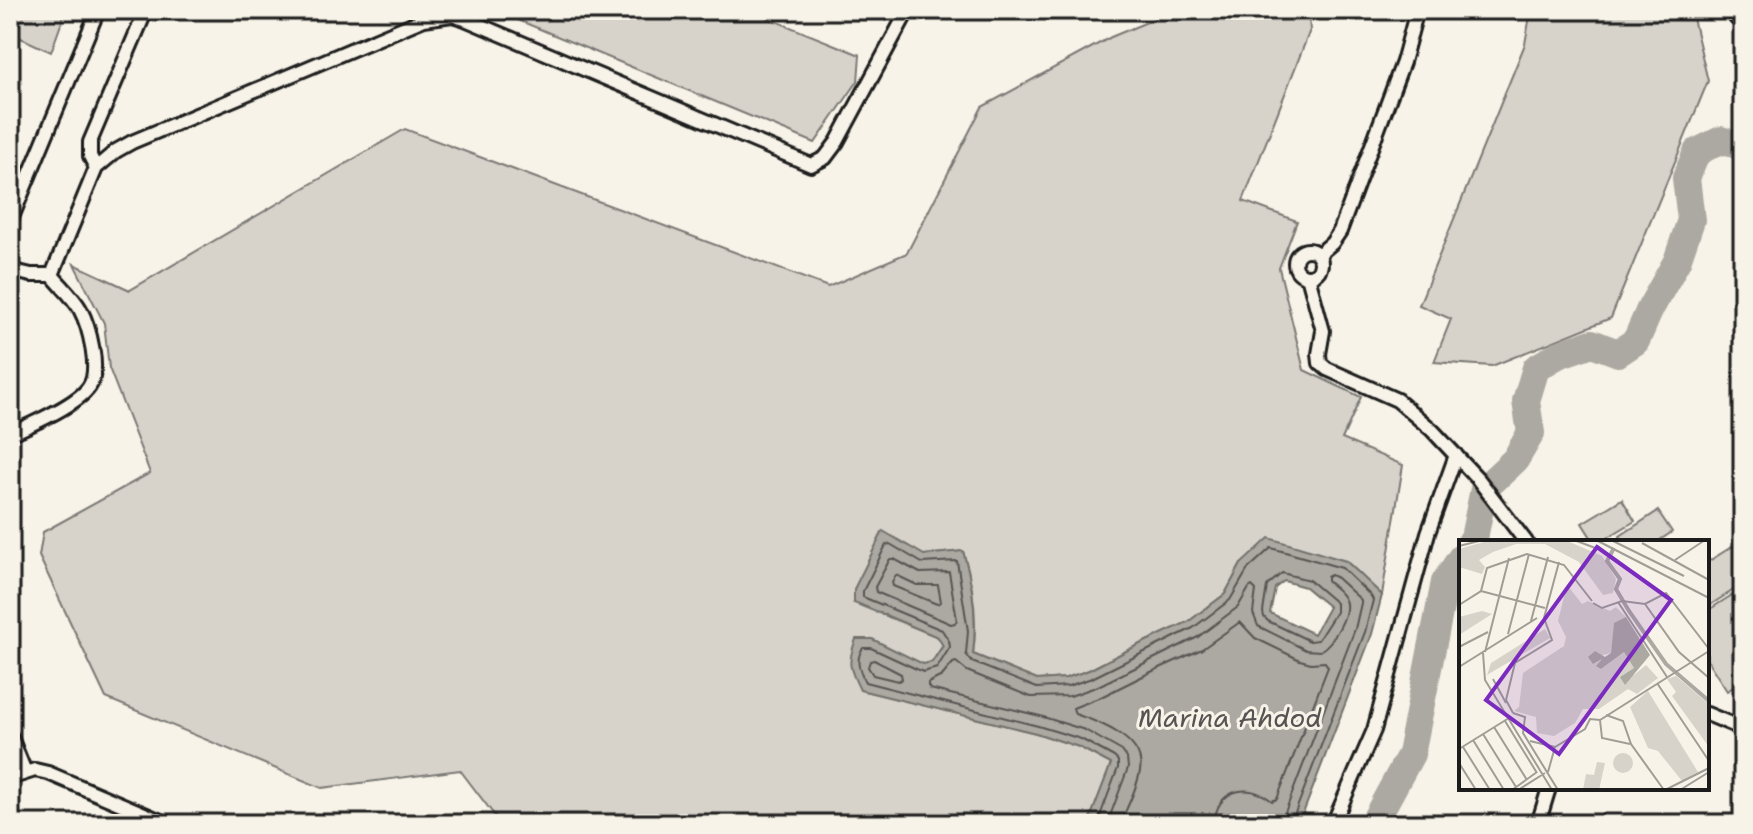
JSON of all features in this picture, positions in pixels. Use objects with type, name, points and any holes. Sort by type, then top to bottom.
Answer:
[{"type":"street","points":[[10,222],[98,10]]},
{"type":"street","points":[[96,168],[90,156],[90,142],[146,10]]},
{"type":"street","points":[[52,275],[96,168],[116,151],[410,24],[438,16],[452,15],[465,19],[811,165],[825,158],[837,142],[908,10]]},
{"type":"street","points":[[1318,255],[1340,231],[1403,62],[1417,10]]},
{"type":"street","points":[[1307,250],[1315,252],[1321,263],[1319,271],[1308,276],[1295,266],[1296,257],[1307,250]]},
{"type":"street","points":[[10,270],[31,275],[52,275]]},
{"type":"street","points":[[10,434],[47,418],[76,398],[90,387],[95,369],[91,340],[80,310],[52,275]]},
{"type":"street","points":[[1308,276],[1323,331],[1320,363],[1397,400],[1432,430],[1478,479],[1524,540]]},
{"type":"street","points":[[1333,824],[1374,730],[1428,533],[1456,455]]},
{"type":"street","points":[[1709,715],[1743,729]]},
{"type":"street","points":[[10,735],[25,772]]},
{"type":"street","points":[[10,778],[35,770],[48,773],[168,824]]},
{"type":"street","points":[[1538,824],[1548,790]]},
{"type":"shaded area","points":[[10,10],[66,10],[51,52],[10,33]]},
{"type":"shaded area","points":[[494,10],[748,10],[860,55],[858,81],[815,143]]},
{"type":"shaded area","points":[[1176,10],[1308,10],[1310,30],[1243,201],[1297,221],[1279,268],[1304,370],[1361,397],[1342,439],[1403,465],[1382,595],[1346,561],[1241,564],[1225,594],[1188,622],[1066,678],[1037,680],[973,654],[974,602],[963,551],[924,555],[854,603],[938,637],[943,645],[932,662],[923,665],[872,639],[860,690],[1036,733],[1079,747],[1111,764],[1088,824],[501,824],[460,770],[322,788],[106,698],[39,556],[43,532],[150,473],[109,368],[104,323],[74,264],[130,290],[405,129],[828,287],[907,253],[982,107],[1111,37]]},
{"type":"shaded area","points":[[1531,10],[1691,10],[1708,81],[1611,318],[1492,366],[1434,362],[1451,319],[1419,305],[1525,44]]},
{"type":"shaded area","points":[[1622,499],[1635,521],[1603,540],[1593,540],[1582,523]]},
{"type":"shaded area","points":[[1658,511],[1672,532],[1660,540],[1623,540],[1620,536]]},
{"type":"shaded area","points":[[1741,541],[1743,543],[1743,584],[1709,606],[1709,561]]},
{"type":"shaded area","points":[[1743,588],[1743,681],[1727,691],[1709,663],[1709,610]]},
{"type":"water","name":"Marina Ahdod","points":[[883,531],[924,555],[963,551],[973,602],[973,654],[1037,680],[1066,678],[1089,670],[1188,622],[1225,594],[1241,564],[1269,538],[1346,561],[1382,595],[1372,634],[1299,824],[1261,824],[1246,819],[1243,824],[1088,824],[1111,764],[1079,747],[1036,733],[860,690],[850,665],[856,639],[872,639],[923,664],[932,662],[943,646],[938,637],[854,602],[854,589]],"holes":[[[1284,581],[1305,587],[1329,607],[1314,634],[1270,613],[1275,588]]]},
{"type":"waterway","points":[[1472,540],[1484,489],[1515,460],[1531,433],[1526,401],[1536,368],[1558,355],[1592,343],[1618,353],[1636,341],[1677,261],[1691,220],[1686,178],[1697,152],[1721,140],[1743,147]]},
{"type":"waterway","points":[[1373,824],[1411,754],[1445,582],[1459,561]]}]
